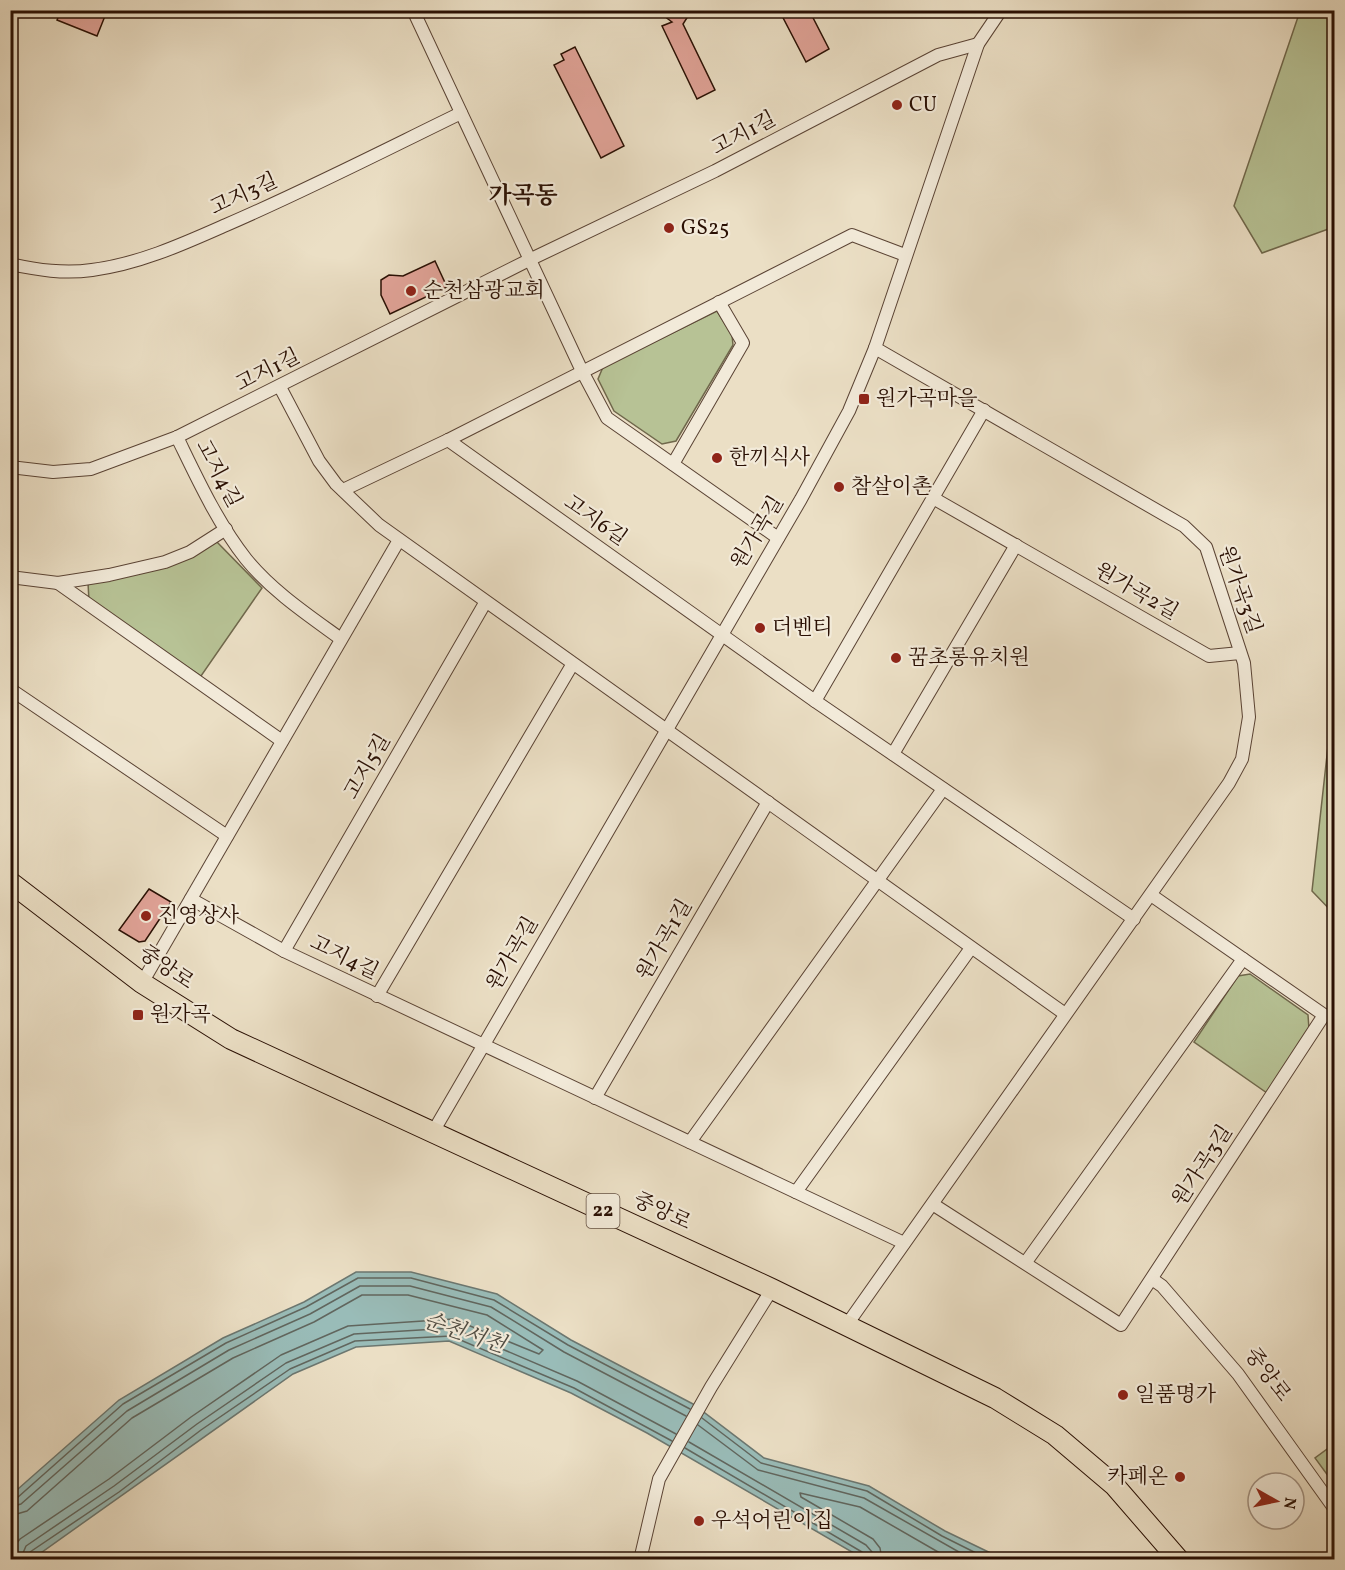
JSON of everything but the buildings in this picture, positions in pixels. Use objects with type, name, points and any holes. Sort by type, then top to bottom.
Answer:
[{"type":"main road","name":"중앙로","points":[[10,882],[142,983],[231,1040],[772,1290],[995,1398],[1055,1435],[1114,1485],[1179,1560]]},
{"type":"street","points":[[413,10],[529,260],[606,418],[778,538]]},
{"type":"street","name":"원가곡길","points":[[433,1132],[720,633],[778,538],[849,411],[875,348],[978,44],[1001,10]]},
{"type":"street","name":"고지1길","points":[[10,467],[53,472],[91,469],[177,437],[529,260],[715,171],[938,55],[978,44]]},
{"type":"street","name":"고지3길","points":[[10,264],[57,272],[91,271],[126,264],[176,247],[265,208],[461,113]]},
{"type":"street","points":[[343,490],[448,440],[852,236],[905,255]]},
{"type":"street","points":[[673,464],[743,343],[719,302]]},
{"type":"street","name":"원가곡3길","points":[[846,1326],[904,1243],[934,1205],[1065,1014],[1134,920],[1229,783],[1242,759],[1250,717],[1240,653],[1206,547],[1184,526],[875,348]]},
{"type":"street","points":[[279,387],[320,461],[343,490],[379,525],[485,603],[666,728],[1065,1014]]},
{"type":"street","points":[[815,701],[984,410]]},
{"type":"street","name":"고지4길","points":[[177,437],[226,530],[246,559],[268,583],[341,639]]},
{"type":"street","name":"고지6길","points":[[448,440],[720,633]]},
{"type":"street","name":"원가곡2길","points":[[933,498],[1209,656],[1240,653]]},
{"type":"street","name":"고지4길","points":[[10,577],[58,583],[86,580],[165,562],[190,552],[226,530]]},
{"type":"street","points":[[142,983],[399,540]]},
{"type":"street","points":[[892,754],[1016,545]]},
{"type":"street","name":"고지4길","points":[[58,583],[282,741]]},
{"type":"street","name":"고지5길","points":[[284,951],[485,603]]},
{"type":"street","points":[[720,633],[1134,920]]},
{"type":"street","points":[[377,996],[572,664]]},
{"type":"street","points":[[10,689],[227,836]]},
{"type":"street","points":[[690,1142],[943,789]]},
{"type":"street","name":"원가곡1길","points":[[595,1098],[768,802]]},
{"type":"street","name":"원가곡3길","points":[[934,1205],[1121,1325],[1324,1016],[1151,895]]},
{"type":"street","name":"고지4길","points":[[191,899],[284,951],[483,1046]]},
{"type":"street","points":[[796,1192],[971,948]]},
{"type":"street","points":[[1026,1262],[1244,959]]},
{"type":"street","points":[[483,1046],[904,1243]]},
{"type":"street","name":"중앙로","points":[[1152,1279],[1162,1286],[1238,1374],[1335,1508]]},
{"type":"street","points":[[640,1560],[659,1479],[711,1387],[772,1290]]},
{"type":"green space","points":[[1300,11],[1334,11],[1334,227],[1262,253],[1234,206]]},
{"type":"green space","points":[[717,311],[732,335],[733,345],[676,441],[662,444],[614,411],[598,379],[603,367]]},
{"type":"green space","points":[[216,541],[262,588],[201,676],[89,601],[88,583]]},
{"type":"green space","points":[[1334,568],[1334,914],[1312,891],[1328,746],[1328,582]]},
{"type":"green space","points":[[1250,974],[1308,1015],[1309,1029],[1267,1093],[1194,1042],[1238,976]]},
{"type":"green space","points":[[1334,1444],[1334,1484],[1315,1458]]},
{"type":"water","name":"순천서천","points":[[356,1272],[411,1272],[497,1294],[571,1340],[693,1404],[764,1458],[869,1486],[945,1531],[1003,1559],[864,1559],[647,1433],[571,1393],[449,1341],[356,1347],[293,1374],[42,1552],[28,1559],[11,1559],[10,1496],[119,1400],[223,1338],[304,1302]]},
{"type":"place","name":"CU","points":[[897,105]]},
{"type":"place","name":"GS25","points":[[669,228]]},
{"type":"place","name":"순천삼광교회","points":[[411,291]]},
{"type":"place","name":"원가곡마을","points":[[864,399]]},
{"type":"place","name":"한끼식사","points":[[717,458]]},
{"type":"place","name":"참살이촌","points":[[839,487]]},
{"type":"place","name":"더벤티","points":[[760,628]]},
{"type":"place","name":"꿈초롱유치원","points":[[896,658]]},
{"type":"place","name":"진영상사","points":[[146,916]]},
{"type":"place","name":"원가곡","points":[[138,1015]]},
{"type":"place","name":"일품명가","points":[[1123,1395]]},
{"type":"place","name":"카페온","points":[[1180,1477]]},
{"type":"place","name":"우석어린이집","points":[[699,1521]]},
{"type":"district","name":"가곡동","points":[[523,197]]}]
